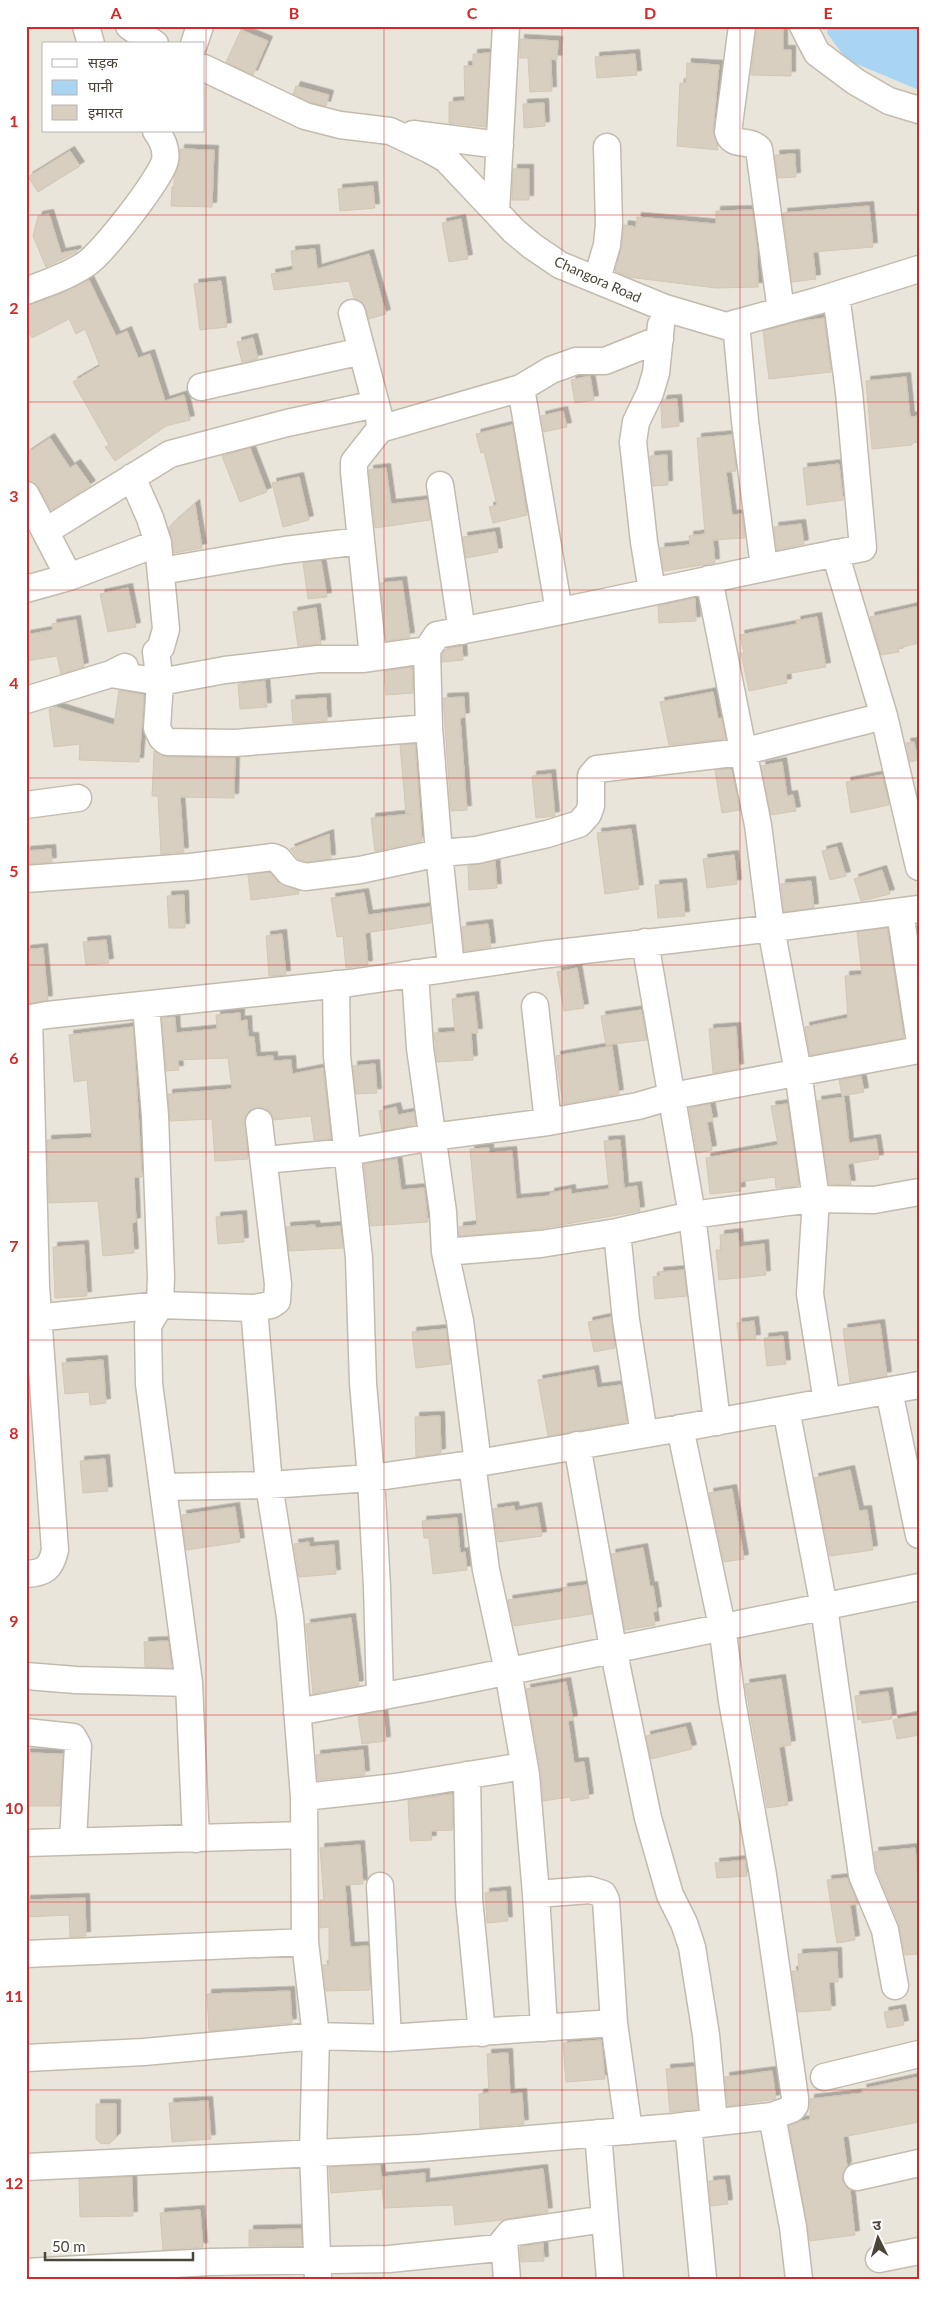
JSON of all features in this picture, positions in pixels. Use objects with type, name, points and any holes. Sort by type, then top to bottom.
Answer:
[{"type":"street","points":[[86,26],[90,42]]},
{"type":"street","points":[[129,26],[152,42]]},
{"type":"street","points":[[195,42],[200,26]]},
{"type":"street","points":[[496,212],[506,26]]},
{"type":"street","points":[[742,26],[728,132],[735,142],[753,144],[759,149],[781,311]]},
{"type":"street","points":[[803,26],[817,53],[856,82],[889,101],[919,110]]},
{"type":"street","name":"Changora Road","points":[[205,68],[305,116],[340,125],[390,131],[446,159],[496,212],[532,246],[560,265],[660,306],[726,326],[919,269]]},
{"type":"street","points":[[390,131],[500,145]]},
{"type":"street","points":[[26,291],[76,270],[95,258],[154,182],[165,161],[162,139],[157,132]]},
{"type":"street","points":[[597,279],[607,245],[609,225],[607,147]]},
{"type":"street","points":[[451,967],[429,728],[427,650],[437,635],[863,548],[849,392],[836,295]]},
{"type":"street","points":[[652,591],[638,499],[633,442],[636,422],[650,393],[656,373],[660,338],[660,306]]},
{"type":"street","points":[[352,313],[378,417],[354,462],[354,486],[372,657]]},
{"type":"street","points":[[736,323],[764,567]]},
{"type":"street","points":[[69,577],[33,512],[132,477],[170,454],[288,423],[378,417],[521,388],[551,370],[576,362],[605,361],[660,338]]},
{"type":"street","points":[[201,386],[362,350]]},
{"type":"street","points":[[521,388],[559,611]]},
{"type":"street","points":[[26,700],[111,674],[161,648],[166,629],[158,543],[150,518],[132,477]]},
{"type":"street","points":[[440,485],[462,631]]},
{"type":"street","points":[[161,571],[285,550],[361,541]]},
{"type":"street","points":[[26,589],[69,577],[158,543]]},
{"type":"street","points":[[835,553],[884,716],[919,867]]},
{"type":"street","points":[[709,579],[742,752],[758,824],[771,928],[798,1072],[816,1199],[810,1294],[827,1402]]},
{"type":"street","points":[[111,674],[160,682],[243,668],[318,659],[372,657],[427,650]]},
{"type":"street","points":[[156,652],[160,682],[157,728],[162,738],[167,742],[236,743],[429,728]]},
{"type":"street","points":[[26,879],[190,867],[273,857],[289,872],[305,877],[360,870],[439,853],[477,850],[547,834],[579,824],[592,806],[591,776],[597,769],[742,752],[884,716]]},
{"type":"street","points":[[26,805],[78,798]]},
{"type":"street","points":[[26,1574],[44,1570],[52,1563],[55,1550],[33,1319],[36,1286],[28,1019],[336,984],[645,942],[909,911],[919,1036]]},
{"type":"street","points":[[645,942],[692,1214],[717,1422]]},
{"type":"street","points":[[415,973],[420,1048],[442,1212],[444,1252],[460,1321],[486,1570],[508,1671],[524,1766],[536,1894],[544,2028]]},
{"type":"street","points":[[336,984],[337,1056],[359,1258],[363,1383],[372,1478],[380,1697]]},
{"type":"street","points":[[146,1006],[155,1116],[160,1306],[148,1325],[149,1384],[189,1683],[196,1839]]},
{"type":"street","points":[[535,1006],[548,1122]]},
{"type":"street","points":[[265,1160],[348,1152],[432,1137],[548,1122],[638,1106],[672,1096],[919,1050]]},
{"type":"street","points":[[33,1319],[160,1306],[254,1308],[271,1305],[277,1301],[278,1294],[266,1196],[265,1160],[259,1122]]},
{"type":"street","points":[[444,1252],[541,1244],[617,1232],[692,1214],[816,1199],[874,1200],[919,1192]]},
{"type":"street","points":[[617,1232],[626,1320],[644,1434]]},
{"type":"street","points":[[254,1308],[269,1486],[290,1618],[304,1797],[303,1835],[306,1942],[316,2036],[313,2152],[317,2269]]},
{"type":"street","points":[[163,1487],[269,1486],[372,1478],[475,1463],[717,1422],[890,1391],[919,1384]]},
{"type":"street","points":[[890,1391],[919,1535]]},
{"type":"street","points":[[786,1410],[824,1607],[862,1875],[885,1930],[895,1986]]},
{"type":"street","points":[[26,2167],[420,2148],[688,2125],[772,2116],[792,2109],[795,2104],[763,1875],[732,1701],[722,1626],[680,1428]]},
{"type":"street","points":[[577,1445],[613,1648],[654,1841],[670,1895],[684,1924],[692,1947],[706,2035],[714,2122]]},
{"type":"street","points":[[297,1712],[380,1697],[919,1587]]},
{"type":"street","points":[[26,1676],[76,1680],[189,1683]]},
{"type":"street","points":[[26,1732],[73,1737],[78,1746],[73,1841]]},
{"type":"street","points":[[304,1797],[396,1787],[524,1766]]},
{"type":"street","points":[[467,1775],[469,1899],[482,2033]]},
{"type":"street","points":[[26,1843],[303,1835]]},
{"type":"street","points":[[380,1886],[388,2038]]},
{"type":"street","points":[[536,1894],[590,1890],[603,1894],[607,1909],[614,2023],[629,2130]]},
{"type":"street","points":[[26,1954],[306,1942]]},
{"type":"street","points":[[26,2058],[144,2052],[316,2036],[388,2038],[614,2023]]},
{"type":"street","points":[[824,2076],[919,2054]]},
{"type":"street","points":[[772,2116],[793,2227],[799,2279]]},
{"type":"street","points":[[688,2125],[703,2279]]},
{"type":"street","points":[[598,2133],[610,2279]]},
{"type":"street","points":[[857,2176],[919,2163]]},
{"type":"street","points":[[26,2272],[211,2262],[317,2269],[389,2259],[446,2255],[498,2248],[510,2233],[605,2220]]},
{"type":"street","points":[[504,2241],[507,2279]]},
{"type":"street","points":[[879,2259],[919,2251]]},
{"type":"shaded area","points":[[26,26],[919,26],[919,2279],[26,2279]]},
{"type":"water","points":[[828,26],[919,26],[919,90],[847,60],[827,33]]},
{"type":"building","points":[[757,26],[783,26],[783,50],[791,50],[791,76],[751,75]]},
{"type":"building","points":[[241,30],[268,41],[253,75],[226,62]]},
{"type":"building","points":[[520,39],[558,41],[557,60],[551,59],[552,91],[530,92],[528,58],[520,58]]},
{"type":"building","points":[[490,53],[486,127],[449,123],[449,102],[465,101],[464,66],[473,66],[473,54]]},
{"type":"building","points":[[635,54],[637,75],[597,78],[595,57]]},
{"type":"building","points":[[687,63],[719,65],[713,130],[718,150],[677,146],[680,83],[686,83]]},
{"type":"building","points":[[296,86],[329,95],[326,106],[310,102],[293,94]]},
{"type":"building","points":[[544,103],[545,126],[524,128],[523,104]]},
{"type":"building","points":[[180,149],[214,150],[212,207],[171,206],[174,177],[180,162]]},
{"type":"building","points":[[70,151],[80,166],[38,192],[28,177]]},
{"type":"building","points":[[795,154],[796,177],[778,178],[775,155]]},
{"type":"building","points":[[513,169],[529,169],[529,200],[512,200]]},
{"type":"building","points":[[373,186],[375,208],[340,211],[338,189]]},
{"type":"building","points":[[869,206],[873,247],[813,252],[816,279],[792,282],[783,213]]},
{"type":"building","points":[[752,210],[757,249],[758,287],[716,288],[628,277],[615,271],[621,249],[624,225],[636,227],[637,217],[716,224],[716,211]]},
{"type":"building","points":[[49,214],[61,253],[76,250],[77,252],[46,267],[33,236],[38,216]]},
{"type":"building","points":[[461,219],[468,259],[449,262],[442,223]]},
{"type":"building","points":[[315,249],[317,269],[369,254],[386,314],[369,319],[363,303],[354,298],[349,281],[274,290],[271,274],[293,270],[291,251]]},
{"type":"building","points":[[89,280],[116,336],[127,331],[138,358],[150,354],[165,401],[184,395],[190,420],[166,426],[115,461],[105,447],[109,445],[73,382],[100,366],[85,329],[76,334],[69,319],[32,338],[26,326],[26,306],[63,293]]},
{"type":"building","points":[[221,281],[227,327],[200,330],[194,284]]},
{"type":"building","points":[[824,318],[831,372],[769,379],[763,331],[797,322]]},
{"type":"building","points":[[253,338],[258,359],[242,362],[237,342]]},
{"type":"building","points":[[590,376],[594,400],[575,403],[571,380]]},
{"type":"building","points":[[906,377],[910,417],[919,416],[919,442],[912,443],[912,445],[872,449],[866,381]]},
{"type":"building","points":[[677,399],[679,426],[662,428],[661,405],[663,400]]},
{"type":"building","points":[[563,411],[567,427],[544,432],[541,416]]},
{"type":"building","points":[[512,425],[527,515],[493,523],[489,507],[497,505],[484,452],[481,453],[476,434]]},
{"type":"building","points":[[732,435],[736,471],[726,472],[732,515],[742,514],[745,538],[713,540],[715,563],[664,571],[660,548],[690,545],[689,536],[705,534],[697,438]]},
{"type":"building","points":[[50,438],[70,468],[76,464],[91,485],[51,510],[39,488],[26,478],[26,454]]},
{"type":"building","points":[[250,448],[267,492],[240,502],[222,456]]},
{"type":"building","points":[[667,455],[668,485],[653,486],[650,456]]},
{"type":"building","points":[[839,464],[843,500],[807,505],[803,468]]},
{"type":"building","points":[[386,468],[391,504],[427,500],[430,520],[375,528],[369,470]]},
{"type":"building","points":[[299,477],[309,520],[283,527],[272,483]]},
{"type":"building","points":[[195,504],[202,548],[174,553],[169,527]]},
{"type":"building","points":[[801,524],[804,544],[777,550],[774,527]]},
{"type":"building","points":[[495,532],[498,552],[466,558],[463,537]]},
{"type":"building","points":[[321,561],[327,597],[308,599],[303,563]]},
{"type":"building","points":[[402,581],[410,637],[386,641],[380,583]]},
{"type":"building","points":[[128,588],[136,627],[108,632],[100,594]]},
{"type":"building","points":[[695,598],[696,621],[659,623],[658,606]]},
{"type":"building","points":[[919,606],[919,643],[898,648],[899,652],[881,655],[870,617]]},
{"type":"building","points":[[316,608],[321,644],[298,646],[293,612]]},
{"type":"building","points":[[817,617],[826,667],[786,674],[787,683],[749,691],[741,653],[744,653],[740,635],[797,624],[796,621]]},
{"type":"building","points":[[76,620],[84,667],[61,674],[57,656],[26,661],[26,635],[53,630],[52,624]]},
{"type":"building","points":[[462,646],[463,660],[442,662],[442,654],[446,649]]},
{"type":"building","points":[[412,667],[413,693],[386,695],[384,671]]},
{"type":"building","points":[[265,681],[267,707],[240,709],[238,684]]},
{"type":"building","points":[[119,690],[144,695],[139,762],[79,760],[80,744],[54,747],[49,709],[56,707],[114,725]]},
{"type":"building","points":[[713,692],[718,719],[721,718],[726,739],[669,745],[660,702]]},
{"type":"building","points":[[464,697],[465,717],[460,718],[467,810],[451,811],[443,698]]},
{"type":"building","points":[[326,698],[327,721],[293,723],[291,700]]},
{"type":"building","points":[[914,742],[918,760],[910,762],[906,743]]},
{"type":"building","points":[[415,744],[422,841],[375,851],[371,818],[411,814],[406,814],[400,745]]},
{"type":"building","points":[[154,751],[167,757],[235,758],[234,798],[180,797],[184,852],[161,854],[158,796],[152,796]]},
{"type":"building","points":[[782,762],[787,796],[793,795],[796,811],[771,815],[761,766]]},
{"type":"building","points":[[731,769],[740,810],[722,813],[715,770]]},
{"type":"building","points":[[551,774],[555,816],[536,818],[532,776]]},
{"type":"building","points":[[882,775],[889,805],[851,813],[846,782]]},
{"type":"building","points":[[631,829],[639,889],[605,894],[597,833]]},
{"type":"building","points":[[329,834],[331,859],[306,862],[298,859],[290,849]]},
{"type":"building","points":[[837,847],[846,876],[830,880],[822,851]]},
{"type":"building","points":[[51,849],[52,862],[26,864],[26,851]]},
{"type":"building","points":[[734,855],[737,884],[707,888],[703,859]]},
{"type":"building","points":[[495,861],[497,888],[469,890],[468,866]]},
{"type":"building","points":[[882,870],[890,894],[861,901],[854,879]]},
{"type":"building","points":[[270,872],[278,882],[298,891],[299,894],[251,900],[248,875]]},
{"type":"building","points":[[811,881],[814,908],[784,912],[781,884]]},
{"type":"building","points":[[682,883],[685,916],[658,918],[655,885]]},
{"type":"building","points":[[364,893],[368,915],[430,907],[431,923],[365,933],[368,965],[346,968],[343,936],[337,937],[331,898]]},
{"type":"building","points":[[184,895],[185,928],[169,928],[167,896]]},
{"type":"building","points":[[488,924],[491,947],[464,951],[462,927]]},
{"type":"building","points":[[887,928],[904,1038],[810,1055],[805,1027],[848,1018],[845,976],[862,975],[857,932]]},
{"type":"building","points":[[282,934],[286,975],[269,976],[266,936]]},
{"type":"building","points":[[106,940],[109,963],[86,965],[83,942]]},
{"type":"building","points":[[43,948],[48,1000],[26,1004],[26,950]]},
{"type":"building","points":[[577,968],[584,1008],[564,1011],[557,972]]},
{"type":"building","points":[[474,996],[478,1033],[471,1033],[473,1060],[437,1062],[434,1033],[455,1032],[452,999]]},
{"type":"building","points":[[641,1010],[647,1040],[606,1045],[601,1016]]},
{"type":"building","points":[[240,1013],[240,1021],[247,1020],[248,1037],[254,1037],[256,1057],[273,1056],[273,1061],[291,1060],[292,1074],[323,1068],[331,1139],[314,1140],[311,1116],[274,1120],[271,1113],[265,1108],[257,1107],[250,1110],[245,1117],[248,1159],[215,1161],[212,1119],[170,1121],[168,1094],[232,1089],[228,1058],[178,1060],[179,1070],[166,1071],[162,1018],[175,1017],[176,1033],[217,1029],[216,1015]]},
{"type":"building","points":[[133,1027],[142,1177],[134,1177],[136,1222],[132,1223],[134,1253],[103,1256],[98,1201],[49,1203],[47,1140],[92,1138],[87,1080],[74,1082],[69,1035]]},
{"type":"building","points":[[736,1027],[739,1068],[713,1073],[709,1029]]},
{"type":"building","points":[[612,1046],[619,1094],[563,1104],[556,1056]]},
{"type":"building","points":[[375,1064],[377,1093],[356,1094],[353,1066]]},
{"type":"building","points":[[861,1076],[864,1092],[842,1096],[839,1080]]},
{"type":"building","points":[[844,1097],[849,1143],[876,1139],[879,1159],[848,1164],[851,1185],[829,1184],[817,1101]]},
{"type":"building","points":[[710,1104],[713,1121],[707,1122],[712,1150],[697,1153],[689,1108]]},
{"type":"building","points":[[787,1104],[799,1186],[776,1188],[775,1177],[740,1182],[741,1191],[710,1194],[706,1158],[778,1145],[771,1106]]},
{"type":"building","points":[[396,1107],[398,1115],[414,1112],[416,1125],[382,1131],[379,1111]]},
{"type":"building","points":[[620,1140],[624,1188],[637,1186],[640,1211],[539,1229],[459,1236],[459,1227],[477,1225],[470,1149],[489,1148],[489,1153],[512,1151],[516,1199],[550,1196],[550,1193],[571,1189],[571,1194],[609,1189],[604,1141]]},
{"type":"building","points":[[397,1159],[401,1190],[424,1188],[428,1222],[371,1226],[364,1164]]},
{"type":"building","points":[[242,1215],[244,1242],[218,1244],[216,1217]]},
{"type":"building","points":[[315,1225],[316,1228],[340,1226],[343,1248],[289,1251],[286,1227]]},
{"type":"building","points":[[738,1233],[739,1247],[764,1244],[766,1275],[719,1280],[716,1250],[721,1250],[720,1235]]},
{"type":"building","points":[[84,1245],[87,1296],[55,1298],[53,1247]]},
{"type":"building","points":[[684,1270],[687,1296],[655,1299],[653,1277],[660,1276],[659,1272]]},
{"type":"building","points":[[611,1317],[615,1348],[594,1352],[588,1322]]},
{"type":"building","points":[[754,1321],[756,1339],[739,1340],[737,1323]]},
{"type":"building","points":[[880,1324],[887,1376],[850,1382],[843,1329]]},
{"type":"building","points":[[446,1329],[450,1364],[416,1368],[412,1332]]},
{"type":"building","points":[[783,1336],[786,1364],[767,1366],[764,1338]]},
{"type":"building","points":[[103,1360],[106,1403],[90,1405],[89,1392],[65,1394],[62,1363]]},
{"type":"building","points":[[594,1370],[597,1388],[621,1385],[627,1422],[548,1436],[538,1380]]},
{"type":"building","points":[[440,1416],[441,1453],[416,1457],[415,1417]]},
{"type":"building","points":[[105,1459],[108,1491],[83,1493],[80,1461]]},
{"type":"building","points":[[850,1470],[859,1511],[867,1510],[873,1550],[830,1556],[814,1478]]},
{"type":"building","points":[[732,1489],[744,1559],[724,1562],[709,1493]]},
{"type":"building","points":[[514,1506],[515,1511],[537,1507],[542,1536],[498,1542],[493,1509]]},
{"type":"building","points":[[235,1507],[240,1542],[186,1550],[182,1515]]},
{"type":"building","points":[[457,1518],[460,1553],[465,1552],[467,1570],[433,1574],[429,1538],[424,1538],[422,1521]]},
{"type":"building","points":[[309,1542],[309,1547],[334,1545],[336,1574],[299,1577],[294,1544]]},
{"type":"building","points":[[643,1548],[650,1587],[653,1586],[657,1611],[653,1612],[655,1625],[625,1630],[611,1554]]},
{"type":"building","points":[[587,1585],[592,1614],[514,1626],[508,1600],[563,1592],[563,1588]]},
{"type":"building","points":[[351,1618],[359,1685],[313,1694],[306,1624]]},
{"type":"building","points":[[168,1641],[172,1668],[145,1667],[144,1642]]},
{"type":"building","points":[[781,1679],[791,1745],[779,1747],[788,1805],[767,1808],[745,1684]]},
{"type":"building","points":[[566,1682],[573,1720],[568,1721],[574,1763],[584,1762],[589,1798],[571,1801],[570,1797],[543,1801],[541,1772],[526,1689]]},
{"type":"building","points":[[888,1692],[892,1719],[862,1723],[862,1719],[858,1720],[855,1696]]},
{"type":"building","points":[[383,1711],[386,1741],[362,1744],[358,1716]]},
{"type":"building","points":[[919,1715],[919,1735],[897,1739],[893,1720]]},
{"type":"building","points":[[686,1727],[692,1749],[651,1759],[646,1736]]},
{"type":"building","points":[[363,1750],[365,1775],[318,1780],[316,1755]]},
{"type":"building","points":[[26,1753],[63,1754],[60,1806],[26,1806]]},
{"type":"building","points":[[452,1794],[453,1830],[431,1831],[432,1840],[410,1841],[408,1800]]},
{"type":"building","points":[[360,1845],[363,1884],[345,1885],[350,1947],[368,1946],[370,1990],[326,1991],[323,1965],[329,1965],[329,1927],[320,1928],[320,1900],[324,1900],[320,1848]]},
{"type":"building","points":[[915,1848],[919,1888],[919,1954],[905,1955],[899,1924],[877,1871],[874,1852]]},
{"type":"building","points":[[745,1860],[747,1876],[717,1878],[715,1863]]},
{"type":"building","points":[[847,1878],[858,1904],[850,1905],[855,1940],[837,1943],[827,1880]]},
{"type":"building","points":[[506,1891],[508,1921],[487,1923],[485,1893]]},
{"type":"building","points":[[85,1898],[86,1936],[70,1937],[69,1915],[26,1917],[26,1900]]},
{"type":"building","points":[[837,1952],[838,1982],[829,1982],[831,2010],[798,2012],[792,1971],[799,1971],[798,1954]]},
{"type":"building","points":[[290,1991],[292,2023],[209,2031],[207,1994]]},
{"type":"building","points":[[901,2009],[904,2025],[887,2028],[884,2012]]},
{"type":"building","points":[[601,2040],[605,2079],[566,2082],[563,2043]]},
{"type":"building","points":[[508,2053],[510,2094],[522,2093],[524,2124],[480,2128],[479,2094],[489,2093],[487,2054]]},
{"type":"building","points":[[694,2067],[698,2109],[670,2112],[666,2069]]},
{"type":"building","points":[[772,2071],[776,2099],[728,2106],[725,2077]]},
{"type":"building","points":[[919,2077],[919,2122],[843,2137],[847,2166],[842,2180],[850,2190],[855,2235],[810,2241],[789,2126],[800,2121],[810,2120],[810,2099],[863,2093],[862,2089]]},
{"type":"building","points":[[208,2101],[211,2139],[172,2142],[169,2103]]},
{"type":"building","points":[[96,2104],[116,2104],[116,2137],[109,2144],[100,2143],[96,2139]]},
{"type":"building","points":[[380,2165],[382,2189],[331,2193],[329,2167]]},
{"type":"building","points":[[543,2169],[548,2212],[503,2220],[455,2225],[453,2205],[384,2208],[381,2177],[425,2173],[425,2183]]},
{"type":"building","points":[[132,2177],[133,2216],[80,2217],[79,2179]]},
{"type":"building","points":[[725,2180],[728,2204],[711,2206],[709,2181]]},
{"type":"building","points":[[200,2210],[203,2247],[163,2250],[160,2213]]},
{"type":"building","points":[[301,2229],[302,2245],[249,2246],[249,2230]]},
{"type":"building","points":[[543,2243],[544,2261],[521,2262],[520,2247]]}]
